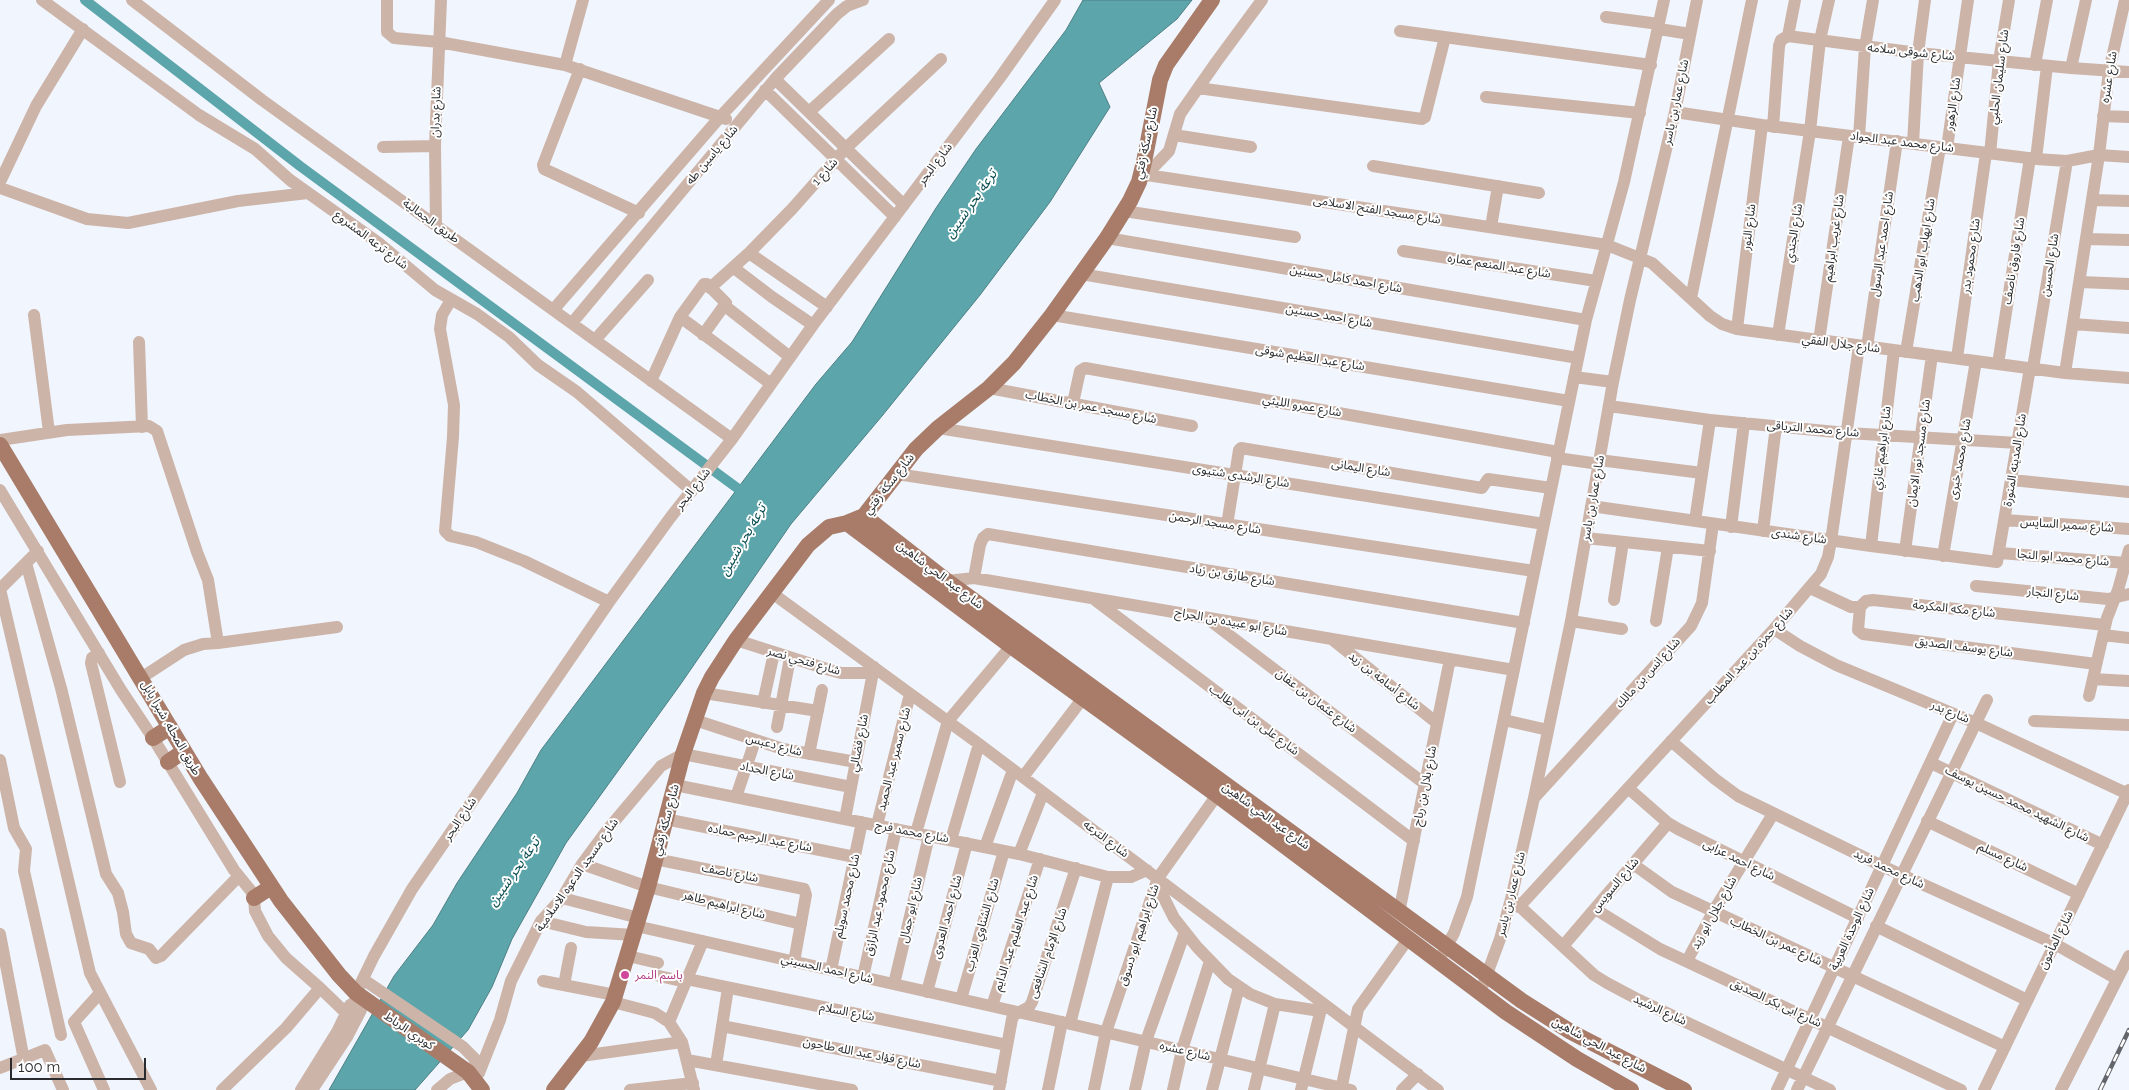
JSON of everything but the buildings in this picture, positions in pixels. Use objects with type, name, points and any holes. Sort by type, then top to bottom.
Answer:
[{"type":"main road","name":"شارع سكة زفتي","points":[[554,1090],[581,1056],[614,999],[648,887],[683,754],[704,693],[736,640],[818,535],[828,527],[847,523],[864,516],[916,449],[938,428],[989,388],[1014,363],[1052,315],[1107,238],[1143,178],[1160,80],[1166,65],[1212,0]]},
{"type":"main road","name":"طريق المحله, شبرا بابل","points":[[0,445],[141,678],[161,733],[175,757],[262,893],[339,975],[365,992]]},
{"type":"main road","name":"شارع عبد الحي شاهين","points":[[864,516],[947,581],[1399,913],[1443,954],[1480,993],[1540,1036],[1631,1090]]},
{"type":"main road","name":"شارع عبد الحي شاهين","points":[[847,523],[1011,646],[1217,795],[1408,939],[1487,976],[1522,1002],[1570,1032],[1684,1090]]},
{"type":"main road","name":"كوبري الرباط","points":[[365,992],[464,1067]]},
{"type":"main road","points":[[464,1067],[482,1090]]},
{"type":"main road","points":[[464,1067],[494,1090]]},
{"type":"street","name":"شارع ترعه المشروع","points":[[42,0],[199,115],[255,149],[279,172],[380,244],[435,290],[477,314],[509,337],[538,365],[577,392],[692,491]]},
{"type":"street","name":"طريق الجمالية","points":[[132,0],[262,100],[732,439]]},
{"type":"street","points":[[388,0],[387,32],[390,36],[439,42],[565,65],[738,123]]},
{"type":"street","name":"شارع بدران","points":[[436,225],[435,146],[441,0]]},
{"type":"street","points":[[565,65],[583,0]]},
{"type":"street","name":"شارع ياسين طه","points":[[563,316],[639,213],[670,175],[720,117],[829,0]]},
{"type":"street","name":"شارع ياسين طه","points":[[563,316],[685,187],[775,79],[837,14],[847,6],[863,0]]},
{"type":"street","name":"شارع البحر","points":[[365,992],[374,956],[412,889],[609,602],[732,439],[826,307],[999,79],[1055,0]]},
{"type":"street","points":[[1143,178],[1169,152],[1180,114],[1262,0]]},
{"type":"street","points":[[1443,954],[1462,914],[1467,897],[1586,320],[1640,113],[1664,0]]},
{"type":"street","name":"شارع عمار بن ياسر","points":[[1480,993],[1515,903],[1534,798],[1571,621],[1613,382],[1675,112],[1697,0]]},
{"type":"street","points":[[1691,298],[1752,0]]},
{"type":"street","points":[[1767,126],[1779,46],[1781,40],[1788,36],[1795,0]]},
{"type":"street","name":"شارع الجندي","points":[[1778,335],[1810,131],[1820,40],[1829,0]]},
{"type":"street","name":"شارع غريب ابراهيم","points":[[1819,341],[1854,136],[1873,0]]},
{"type":"street","points":[[1913,144],[1918,53],[1925,0]]},
{"type":"street","name":"شارع الزهور","points":[[1943,148],[1968,0]]},
{"type":"street","name":"شارع سليمان الحلبي","points":[[1988,154],[1999,61],[2009,0]]},
{"type":"street","name":"شارع فاروق ناصف","points":[[1998,364],[2033,159],[2047,0]]},
{"type":"street","points":[[2071,68],[2086,0]]},
{"type":"street","name":"شارع عشره","points":[[2065,373],[2093,200],[2110,71],[2123,30],[2125,0]]},
{"type":"street","points":[[1606,17],[1659,26],[1690,34]]},
{"type":"street","points":[[0,182],[36,106],[83,29]]},
{"type":"street","points":[[1400,31],[1651,65]]},
{"type":"street","name":"شارع شوقى سلامه","points":[[1788,36],[1918,53],[2129,72]]},
{"type":"street","points":[[1198,88],[1422,120],[1425,117],[1445,37]]},
{"type":"street","points":[[809,112],[889,39]]},
{"type":"street","name":"شارع 1","points":[[680,317],[704,284],[710,288],[734,268],[792,209],[841,154],[941,59]]},
{"type":"street","points":[[580,69],[543,165],[544,170],[639,213]]},
{"type":"street","points":[[775,79],[809,112],[841,154],[895,217]]},
{"type":"street","points":[[766,90],[904,205]]},
{"type":"street","points":[[1486,96],[1640,113]]},
{"type":"street","name":"شارع محمد عبد الجواد","points":[[1675,112],[1727,121],[2033,159],[2067,161],[2099,156],[2129,157]]},
{"type":"street","points":[[2104,116],[2129,116]]},
{"type":"street","name":"شارع النور","points":[[1737,329],[1767,126]]},
{"type":"street","points":[[1174,135],[1251,147]]},
{"type":"street","name":"شارع احمد عبد الرسول","points":[[1863,347],[1897,142]]},
{"type":"street","points":[[383,147],[435,146]]},
{"type":"street","name":"شارع ايهاب ابو الدهب","points":[[1900,351],[1943,148]]},
{"type":"street","name":"شارع محمود بدر","points":[[1957,358],[1988,154]]},
{"type":"street","name":"شارع الحسين","points":[[2031,368],[2067,161]]},
{"type":"street","points":[[1373,166],[1538,193]]},
{"type":"street","points":[[670,175],[685,187]]},
{"type":"street","name":"شارع مسجد الفتح الاسلامى","points":[[1143,178],[1606,245],[1641,258]]},
{"type":"street","points":[[1491,227],[1498,186]]},
{"type":"street","points":[[0,188],[87,219],[128,223],[141,222],[238,201],[308,193]]},
{"type":"street","points":[[2093,200],[2129,201]]},
{"type":"street","points":[[1124,211],[1295,236]]},
{"type":"street","name":"شارع احمد كامل حسنين","points":[[1107,238],[1586,320]]},
{"type":"street","points":[[2087,239],[2129,240]]},
{"type":"street","name":"شارع عبد المنعم عماره","points":[[1402,251],[1596,280]]},
{"type":"street","points":[[749,253],[826,307]]},
{"type":"street","name":"شارع جلال الفقي","points":[[1641,258],[1652,263],[1662,271],[1722,324],[1737,329],[2065,373],[2129,378]]},
{"type":"street","points":[[734,268],[772,298],[813,325]]},
{"type":"street","name":"شارع احمد حسنين","points":[[1081,274],[1578,358]]},
{"type":"street","points":[[596,340],[648,280]]},
{"type":"street","points":[[2080,282],[2129,284]]},
{"type":"street","points":[[710,288],[724,300],[725,306],[790,357]]},
{"type":"street","points":[[451,300],[442,315],[440,328],[454,405],[445,531],[450,536],[476,542],[524,561],[609,602]]},
{"type":"street","points":[[703,335],[725,306]]},
{"type":"street","points":[[34,315],[49,432]]},
{"type":"street","name":"شارع عبد العظيم شوقى","points":[[1052,315],[1569,401]]},
{"type":"street","points":[[651,381],[680,317],[772,384]]},
{"type":"street","points":[[2074,324],[2129,328]]},
{"type":"street","points":[[139,342],[142,426]]},
{"type":"street","name":"شارع حمزه بن عبد المطلب","points":[[1515,903],[1628,788],[1774,629],[1810,588],[1825,566],[1832,541],[1847,433],[1863,347]]},
{"type":"street","name":"شارع ابراهيم غازي","points":[[1870,546],[1884,435],[1900,351]]},
{"type":"street","name":"شارع مسجد نور الايمان","points":[[1905,551],[1932,356]]},
{"type":"street","name":"شارع محمد خيرى","points":[[1943,556],[1976,361]]},
{"type":"street","name":"شارع عمرو الليثي","points":[[1074,403],[1080,371],[1085,368],[1599,462],[1702,473]]},
{"type":"street","name":"شارع المدينه المنورة","points":[[2000,552],[2031,368]]},
{"type":"street","points":[[1574,377],[1613,382]]},
{"type":"street","name":"شارع مسجد عمر بن الخطاب","points":[[989,388],[1192,426]]},
{"type":"street","name":"شارع محمد الترياقى","points":[[1609,406],[1710,420],[1847,433],[2018,443]]},
{"type":"street","points":[[1695,521],[1710,420]]},
{"type":"street","points":[[1731,527],[1744,423]]},
{"type":"street","points":[[0,440],[49,432],[142,426],[149,426],[156,430],[208,580],[218,643]]},
{"type":"street","points":[[1762,531],[1776,426]]},
{"type":"street","name":"شارع الرشدى شتيوى","points":[[938,428],[1544,524]]},
{"type":"street","name":"شارع اليمانى","points":[[1227,524],[1239,450],[1241,448],[1482,488],[1488,479],[1551,488]]},
{"type":"street","name":"شارع مسجد الرحمن","points":[[897,474],[1534,571]]},
{"type":"street","points":[[2012,480],[2129,492]]},
{"type":"street","points":[[0,490],[99,654],[161,733]]},
{"type":"street","name":"شارع شندى","points":[[1592,506],[1731,527],[1995,562],[1998,560],[2000,552]]},
{"type":"street","name":"شارع سمير السايس","points":[[2005,520],[2129,529]]},
{"type":"street","name":"شارع انس بن مالك","points":[[1534,798],[1691,626],[1702,604],[1713,524]]},
{"type":"street","name":"شارع طارق بن زياد","points":[[974,578],[980,545],[983,538],[988,534],[1524,623]]},
{"type":"street","points":[[1586,538],[1710,551]]},
{"type":"street","points":[[1614,600],[1623,542]]},
{"type":"street","points":[[1656,622],[1668,547]]},
{"type":"street","points":[[38,551],[0,590],[86,961],[100,993],[151,1090]]},
{"type":"street","name":"شارع محمد ابو النجا","points":[[2000,552],[2128,556]]},
{"type":"street","points":[[2089,696],[2104,630],[2128,556]]},
{"type":"street","points":[[26,562],[60,688],[106,874],[118,893],[124,912],[126,934],[131,943],[149,949],[156,958],[161,956],[238,876]]},
{"type":"street","name":"شارع ابو عبيده بن الجراح","points":[[947,581],[974,578],[1514,670]]},
{"type":"street","name":"شارع النجار","points":[[1976,586],[2108,599],[2129,594]]},
{"type":"street","name":"شارع مكه المكرمة","points":[[1810,588],[1847,606],[1860,607],[1866,601],[1873,600],[2104,630],[2129,638]]},
{"type":"street","name":"شارع الترعه","points":[[772,592],[873,670],[980,744],[1158,878],[1321,1007],[1354,1025],[1438,1090]]},
{"type":"street","name":"شارع على بن ابى طالب","points":[[1094,598],[1414,841]]},
{"type":"street","name":"شارع يوسف الصديق","points":[[1860,607],[1858,630],[1863,634],[2096,664]]},
{"type":"street","name":"شارع عثمان بن عفان","points":[[1206,618],[1425,784]]},
{"type":"street","points":[[1571,621],[1622,629]]},
{"type":"street","points":[[141,678],[184,650],[203,644],[338,627]]},
{"type":"street","name":"شارع بدر","points":[[1774,629],[1800,646],[1836,665],[1976,723],[2128,792]]},
{"type":"street","name":"شارع أسامة بن زيد","points":[[1331,639],[1437,723]]},
{"type":"street","name":"شارع فتحي نصر","points":[[736,640],[841,673],[873,670]]},
{"type":"street","points":[[916,833],[948,721],[1011,646]]},
{"type":"street","points":[[763,702],[774,653]]},
{"type":"street","points":[[99,654],[92,658],[91,663],[120,782]]},
{"type":"street","points":[[777,727],[790,658]]},
{"type":"street","name":"شارع بلال بن رباح","points":[[1399,913],[1450,659]]},
{"type":"street","name":"شارع فضالي","points":[[845,819],[873,670]]},
{"type":"street","points":[[2092,679],[2129,681]]},
{"type":"street","points":[[810,754],[822,690]]},
{"type":"street","points":[[704,693],[818,711]]},
{"type":"street","name":"شارع سمير عبد الحميد","points":[[877,825],[910,694]]},
{"type":"street","points":[[985,847],[1018,774],[1083,698]]},
{"type":"street","name":"شارع الوحدة العربية","points":[[1797,1090],[1987,700]]},
{"type":"street","name":"شارع الوحدة العربية","points":[[1777,1090],[1953,714]]},
{"type":"street","name":"شارع دعبس","points":[[695,720],[755,741],[810,754],[856,762]]},
{"type":"street","points":[[1504,720],[1548,730]]},
{"type":"street","points":[[2034,721],[2129,725]]},
{"type":"street","points":[[736,797],[755,741]]},
{"type":"street","name":"شارع محمد فريد","points":[[1671,741],[1726,788],[1773,814],[2054,944],[2117,979]]},
{"type":"street","points":[[951,840],[980,744]]},
{"type":"street","name":"شارع الحداد","points":[[683,754],[746,768],[851,787]]},
{"type":"street","name":"شارع مسجد الدعوه الاسلامية","points":[[464,1067],[500,1020],[512,982],[541,921],[562,898],[582,864],[656,771],[669,760],[683,754]]},
{"type":"street","points":[[175,757],[238,876],[262,893],[255,911],[276,948],[346,1013]]},
{"type":"street","points":[[0,760],[14,828],[26,849],[24,871],[61,1035]]},
{"type":"street","name":"شارع الشهيد محمد حسين يوسف","points":[[1931,763],[2103,845]]},
{"type":"street","name":"شارع محمد فرج","points":[[675,784],[1019,854],[1108,877],[1131,877],[1147,870]]},
{"type":"street","name":"شارع احمد عرابى","points":[[1628,788],[1668,823],[1858,918]]},
{"type":"street","name":"شارع المأمون","points":[[1984,1090],[2128,792]]},
{"type":"street","points":[[1019,854],[1044,793]]},
{"type":"street","name":"شارع ابراهيم ابو دسوق","points":[[1094,1090],[1106,1032],[1158,878],[1217,795]]},
{"type":"street","name":"شارع جلال ابو زيد","points":[[1687,961],[1743,862],[1773,814]]},
{"type":"street","name":"شارع عبد الرحيم حماده","points":[[666,820],[855,856]]},
{"type":"street","name":"شارع مسلم","points":[[1927,821],[2079,894]]},
{"type":"street","name":"شارع محمد سويلم","points":[[831,970],[862,822]]},
{"type":"street","name":"شارع السويس","points":[[1563,946],[1668,823]]},
{"type":"street","name":"شارع محمود عبد الرازق","points":[[864,978],[896,829]]},
{"type":"street","name":"شارع ابو جمال","points":[[894,984],[929,836]]},
{"type":"street","name":"شارع احمد العدوى","points":[[927,992],[967,843]]},
{"type":"street","name":"شارع الشناوي العزب","points":[[961,999],[1004,851]]},
{"type":"street","name":"شارع ناصف","points":[[655,859],[804,889],[806,894],[801,924]]},
{"type":"street","name":"شارع عبد العليم عبد الدايم","points":[[992,1006],[1040,859]]},
{"type":"street","name":"شارع ابراهيم طاهر","points":[[582,864],[648,887],[801,924]]},
{"type":"street","name":"شارع عمر بن الخطاب","points":[[1633,864],[1672,892],[2005,1047]]},
{"type":"street","name":"شارع الإمام الشافعى","points":[[1000,1086],[1012,1019],[1018,1012],[1029,1007],[1032,1002],[1076,868]]},
{"type":"street","points":[[1048,1090],[1108,877]]},
{"type":"street","points":[[1158,878],[1167,906],[1185,932],[1210,961],[1239,987],[1275,1004],[1321,1007],[1302,1084]]},
{"type":"street","points":[[562,898],[636,926]]},
{"type":"street","name":"شارع الرشيد","points":[[1515,903],[1594,975],[1622,992],[1830,1090]]},
{"type":"street","name":"شارع ابى بكر الصديق","points":[[1595,909],[1638,937],[1961,1090]]},
{"type":"street","points":[[541,921],[586,932],[636,926]]},
{"type":"street","points":[[794,962],[801,924]]},
{"type":"street","name":"شارع احمد الحسيني","points":[[636,926],[1018,1012]]},
{"type":"street","points":[[1876,926],[2028,1000]]},
{"type":"street","points":[[1135,1090],[1146,1041],[1185,932]]},
{"type":"street","points":[[0,934],[24,1060]]},
{"type":"street","points":[[1344,1089],[1358,1008],[1408,939]]},
{"type":"street","points":[[669,1022],[703,942]]},
{"type":"street","points":[[564,985],[571,948]]},
{"type":"street","points":[[628,956],[658,963]]},
{"type":"street","points":[[2062,1090],[2129,956]]},
{"type":"street","points":[[1173,1090],[1182,1050],[1210,961]]},
{"type":"street","name":"شارع السلام","points":[[659,976],[728,988],[1007,1045]]},
{"type":"street","points":[[542,982],[564,985],[614,999],[655,1012],[669,1022],[682,1042],[694,1087],[630,1090]]},
{"type":"street","points":[[1212,1090],[1239,987]]},
{"type":"street","points":[[222,1090],[286,1028],[320,988]]},
{"type":"street","points":[[716,1065],[728,988]]},
{"type":"street","points":[[301,1090],[328,1048],[350,1005],[365,992]]},
{"type":"street","points":[[365,992],[463,1047],[474,1058],[437,1090]]},
{"type":"street","points":[[312,1090],[361,1010],[365,992]]},
{"type":"street","points":[[0,1068],[45,1050],[100,993]]},
{"type":"street","points":[[1254,1090],[1275,1004]]},
{"type":"street","name":"شارع عشره","points":[[1018,1012],[1258,1068],[1302,1084],[1344,1089]]},
{"type":"street","points":[[74,1022],[104,1090]]},
{"type":"street","name":"شارع فؤاد عبد الله طاحون","points":[[722,1026],[1000,1086]]},
{"type":"street","points":[[581,1056],[682,1042]]},
{"type":"street","points":[[45,1050],[63,1090]]},
{"type":"street","points":[[687,1060],[852,1090]]},
{"type":"street","points":[[1402,1090],[1418,1074]]},
{"type":"water","name":"ترعة بحر شبين","points":[[1083,0],[1192,0],[1177,19],[1099,83],[1110,107],[1050,202],[980,295],[791,524],[680,685],[566,843],[512,939],[492,987],[468,1030],[415,1090],[329,1090],[394,976],[433,925],[457,883],[517,793],[541,750],[816,384],[852,342],[936,208],[976,149],[1066,30]]},
{"type":"waterway","points":[[85,0],[300,166],[748,496]]},
{"type":"railway","points":[[2100,1090],[2129,1030]]},
{"type":"place","name":"باسم النمر","points":[[625,975]]}]
